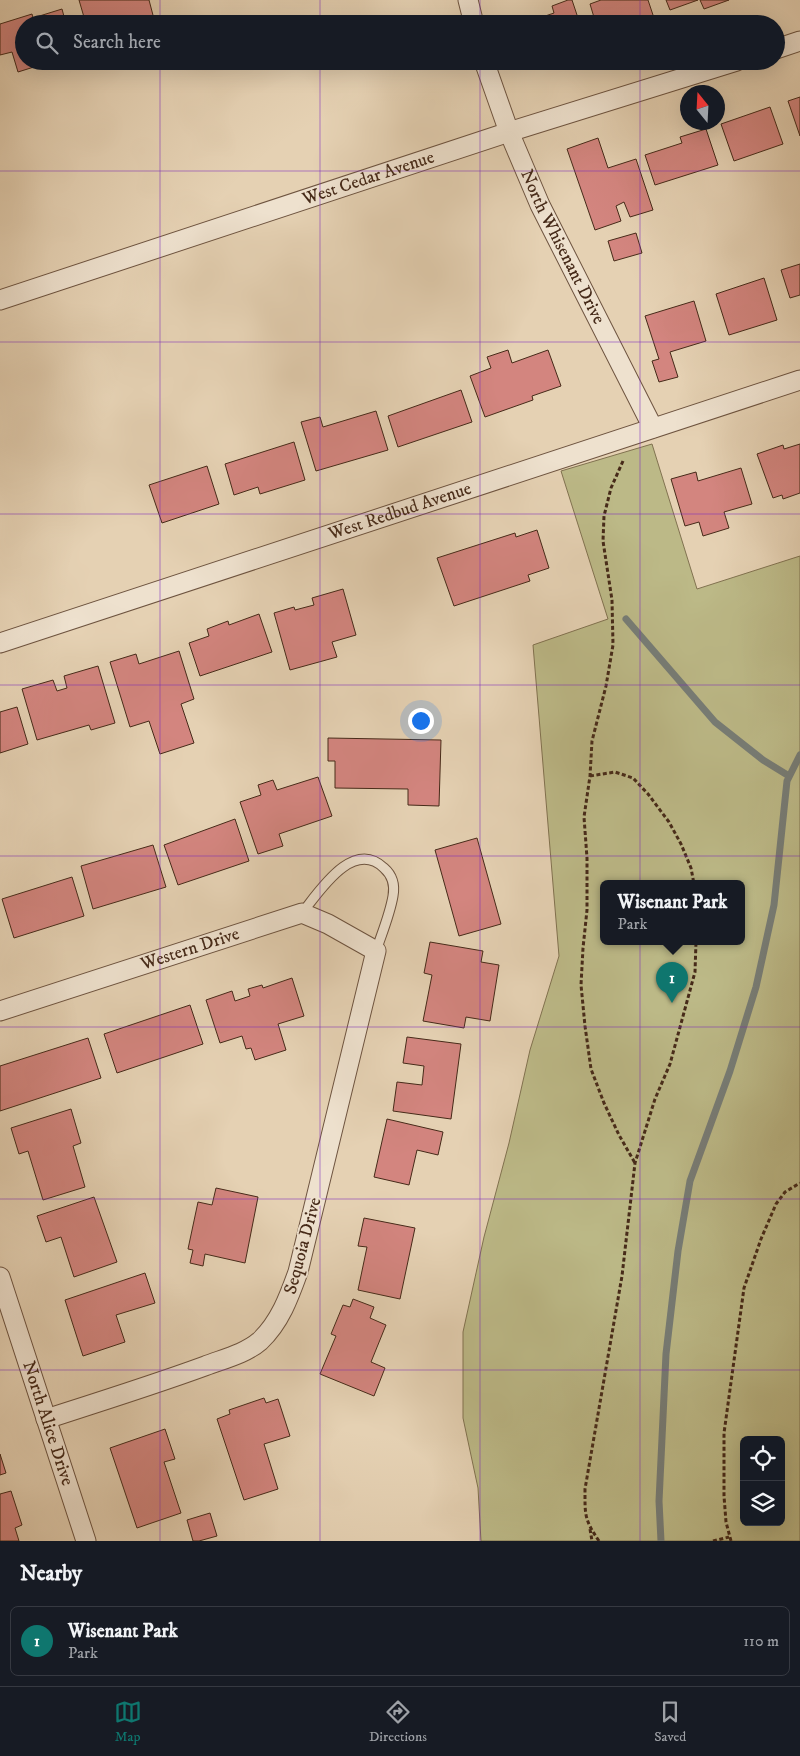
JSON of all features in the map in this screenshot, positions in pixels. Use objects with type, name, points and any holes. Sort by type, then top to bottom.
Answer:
[{"type":"street","points":[[468,0],[472,15]]},
{"type":"street","points":[[785,46],[800,41]]},
{"type":"street","name":"North Whisenant Drive","points":[[487,70],[509,132],[540,205],[646,430]]},
{"type":"street","name":"West Cedar Avenue","points":[[0,300],[509,132],[707,70]]},
{"type":"street","name":"West Redbud Avenue","points":[[0,643],[800,380]]},
{"type":"street","points":[[302,913],[328,924],[376,950]]},
{"type":"street","name":"Western Drive","points":[[0,1011],[302,913]]},
{"type":"street","name":"Sequoia Drive","points":[[46,1419],[240,1353],[259,1342],[274,1325],[289,1299],[298,1272],[376,950]]},
{"type":"street","name":"North Alice Drive","points":[[0,1277],[86,1541]]},
{"type":"lane","points":[[302,913],[327,882],[343,866],[354,860],[368,860],[380,864],[394,882],[394,895],[376,950]]},
{"type":"path","points":[[635,1163],[604,1102],[591,1069],[581,985],[587,910],[587,858],[584,817],[590,776],[592,741],[606,686],[613,645],[612,600],[603,541],[604,516],[611,488],[622,463],[646,430]]},
{"type":"path","points":[[590,776],[615,772],[633,778],[638,783],[669,822],[681,844],[691,868],[693,880]]},
{"type":"path","points":[[599,1541],[587,1524],[585,1489],[622,1276],[635,1163],[655,1099],[670,1064],[695,972],[696,945]]},
{"type":"path","points":[[713,1541],[730,1539],[726,1522],[724,1487],[724,1433],[744,1288],[761,1239],[776,1204],[785,1192],[800,1184]]},
{"type":"path","points":[[590,1528],[592,1541]]},
{"type":"shaded area","points":[[652,444],[697,589],[800,556],[800,1541],[481,1541],[478,1488],[463,1418],[463,1332],[484,1237],[509,1143],[530,1050],[559,956],[533,645],[608,619],[561,471]]},
{"type":"building","points":[[79,0],[149,0],[153,15],[83,15]]},
{"type":"building","points":[[572,0],[577,15],[548,15],[554,13],[552,6]]},
{"type":"building","points":[[601,0],[648,0],[653,15],[593,15],[590,4]]},
{"type":"building","points":[[666,0],[698,0],[670,10]]},
{"type":"building","points":[[700,0],[729,0],[704,9]]},
{"type":"building","points":[[62,9],[64,15],[43,15]]},
{"type":"building","points":[[15,19],[15,62],[12,52],[0,55],[0,24]]},
{"type":"building","points":[[800,97],[800,136],[788,101]]},
{"type":"building","points":[[770,107],[783,144],[734,161],[723,130],[725,130],[725,123]]},
{"type":"building","points":[[706,130],[718,165],[655,185],[645,155],[682,143],[680,137]]},
{"type":"building","points":[[598,138],[608,168],[636,159],[653,210],[630,217],[624,202],[616,206],[621,221],[595,230],[567,149]]},
{"type":"building","points":[[636,233],[642,253],[614,261],[608,241]]},
{"type":"building","points":[[800,264],[800,295],[790,298],[781,270]]},
{"type":"building","points":[[764,278],[777,320],[729,335],[716,294]]},
{"type":"building","points":[[694,301],[706,341],[670,352],[678,377],[659,382],[652,361],[659,359],[645,316]]},
{"type":"building","points":[[508,350],[512,363],[548,350],[561,386],[532,396],[533,400],[485,417],[470,376],[491,368],[487,357]]},
{"type":"building","points":[[461,390],[472,422],[398,447],[388,416]]},
{"type":"building","points":[[376,411],[388,450],[316,471],[301,422],[320,417],[323,427]]},
{"type":"building","points":[[294,442],[305,480],[260,494],[258,487],[234,495],[225,464]]},
{"type":"building","points":[[800,444],[800,493],[783,499],[782,495],[773,498],[757,454],[783,445],[784,449]]},
{"type":"building","points":[[207,466],[219,504],[162,523],[149,485]]},
{"type":"building","points":[[741,468],[752,504],[724,512],[729,528],[703,536],[699,522],[685,526],[671,479],[696,472],[698,481]]},
{"type":"building","points":[[537,530],[549,568],[528,575],[530,581],[454,606],[437,558],[515,533],[516,537]]},
{"type":"building","points":[[343,589],[356,635],[332,642],[337,657],[290,670],[274,613],[294,607],[295,610],[314,605],[312,598]]},
{"type":"building","points":[[259,614],[272,652],[200,676],[189,643],[209,636],[207,629],[228,621],[229,625]]},
{"type":"building","points":[[179,651],[194,699],[181,704],[194,743],[160,754],[149,721],[130,727],[110,662],[136,654],[139,664]]},
{"type":"building","points":[[98,666],[115,723],[91,730],[89,725],[37,740],[22,689],[53,680],[57,691],[67,688],[64,676]]},
{"type":"building","points":[[17,707],[28,744],[0,753],[0,712]]},
{"type":"building","points":[[328,738],[441,740],[439,806],[408,805],[408,789],[335,788],[335,761],[328,761]]},
{"type":"building","points":[[318,777],[332,816],[279,834],[283,846],[258,854],[240,802],[261,795],[258,785],[273,780],[277,790]]},
{"type":"building","points":[[235,819],[249,861],[178,885],[164,845]]},
{"type":"building","points":[[477,838],[501,924],[459,936],[435,850]]},
{"type":"building","points":[[153,845],[166,887],[93,909],[81,866]]},
{"type":"building","points":[[72,877],[84,916],[14,938],[2,899]]},
{"type":"building","points":[[430,942],[483,951],[481,962],[499,965],[490,1021],[466,1017],[464,1028],[423,1021],[432,975],[424,973]]},
{"type":"building","points":[[292,978],[304,1016],[278,1024],[286,1050],[255,1060],[251,1048],[246,1049],[242,1036],[220,1043],[206,1000],[232,991],[235,1001],[250,996],[248,989],[262,985],[263,988]]},
{"type":"building","points":[[190,1005],[203,1044],[117,1073],[104,1034]]},
{"type":"building","points":[[407,1037],[461,1044],[451,1119],[393,1111],[397,1082],[422,1085],[424,1066],[403,1063]]},
{"type":"building","points":[[88,1038],[101,1078],[0,1111],[0,1066]]},
{"type":"building","points":[[71,1109],[81,1143],[73,1146],[85,1187],[43,1200],[28,1151],[19,1154],[11,1128]]},
{"type":"building","points":[[387,1119],[443,1132],[438,1155],[417,1150],[409,1185],[374,1177]]},
{"type":"building","points":[[216,1188],[258,1197],[245,1263],[205,1254],[203,1266],[190,1263],[193,1250],[188,1249],[198,1202],[212,1205]]},
{"type":"building","points":[[94,1197],[117,1262],[74,1277],[61,1237],[46,1242],[37,1216]]},
{"type":"building","points":[[364,1218],[415,1228],[400,1299],[358,1290],[367,1247],[358,1246]]},
{"type":"building","points":[[145,1273],[155,1303],[116,1315],[125,1342],[83,1356],[65,1300]]},
{"type":"building","points":[[353,1299],[374,1307],[370,1318],[386,1325],[371,1362],[385,1368],[374,1396],[320,1374],[336,1336],[331,1334],[343,1305],[350,1307]]},
{"type":"building","points":[[264,1398],[266,1403],[278,1399],[290,1436],[264,1444],[278,1489],[244,1500],[217,1419],[230,1414],[229,1410]]},
{"type":"building","points":[[165,1429],[175,1459],[164,1462],[181,1513],[137,1528],[110,1448]]},
{"type":"building","points":[[0,1454],[6,1473],[0,1475]]},
{"type":"building","points":[[11,1491],[22,1525],[15,1528],[19,1541],[0,1541],[0,1494]]},
{"type":"building","points":[[210,1513],[217,1536],[193,1541],[187,1520]]},
{"type":"waterway","points":[[626,619],[715,722],[763,760],[789,776]]},
{"type":"waterway","points":[[661,1541],[659,1501],[666,1354],[678,1251],[690,1181],[730,1071],[756,987],[774,905],[787,781],[800,755]]},
{"type":"place","name":"Wisenant Park","points":[[672,1003]]}]
